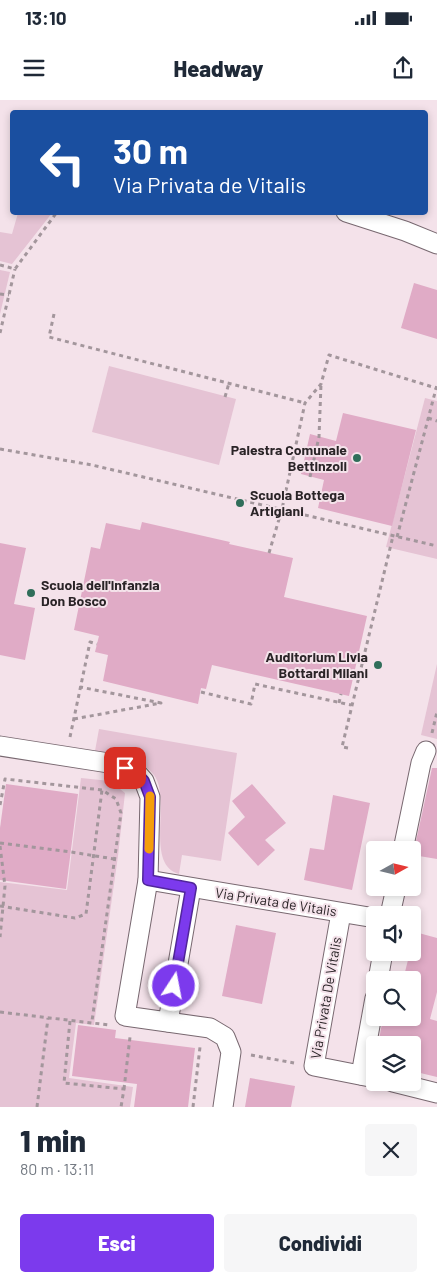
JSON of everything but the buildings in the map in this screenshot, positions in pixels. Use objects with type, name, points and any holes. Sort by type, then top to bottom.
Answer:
[{"type":"street","points":[[355,215],[405,231],[437,244]]},
{"type":"street","points":[[6,747],[115,764],[136,772],[144,781],[150,797],[148,880],[124,1016],[210,1028],[225,1037],[231,1052],[223,1107]]},
{"type":"street","points":[[405,841],[421,763],[426,751]]},
{"type":"street","name":"Via Privata de Vitalis","points":[[148,880],[366,917]]},
{"type":"street","points":[[168,1022],[191,888]]},
{"type":"street","name":"Via Privata De Vitalis","points":[[341,913],[314,1066],[366,1077]]},
{"type":"street","points":[[421,1089],[437,1093]]},
{"type":"path","points":[[0,333],[15,269],[55,215]]},
{"type":"path","points":[[0,265],[15,269]]},
{"type":"path","points":[[0,294],[10,295]]},
{"type":"path","points":[[54,314],[48,337],[305,403]]},
{"type":"path","points":[[310,477],[319,436],[321,384],[329,355],[437,387],[351,705],[342,747],[348,748]]},
{"type":"path","points":[[225,397],[229,383]]},
{"type":"path","points":[[269,553],[282,509],[305,403],[321,384]]},
{"type":"path","points":[[428,418],[437,421]]},
{"type":"path","points":[[0,449],[92,465],[437,546]]},
{"type":"path","points":[[80,687],[161,703],[74,719],[80,687],[90,642],[97,644]]},
{"type":"path","points":[[200,692],[251,704],[255,684],[351,705]]},
{"type":"path","points":[[339,703],[341,694]]},
{"type":"path","points":[[0,805],[5,779],[102,790],[116,799],[121,813],[92,1021]]},
{"type":"path","points":[[2,907],[75,918],[86,914],[102,790]]},
{"type":"path","points":[[0,937],[5,886],[0,844],[114,859]]},
{"type":"path","points":[[0,1012],[110,1025]]},
{"type":"path","points":[[38,1107],[48,1018]]},
{"type":"path","points":[[70,1021],[64,1083],[124,1089]]},
{"type":"path","points":[[125,1036],[139,1038]]},
{"type":"path","points":[[122,1107],[130,1036]]},
{"type":"path","points":[[192,1044],[201,1045],[193,1107]]},
{"type":"path","points":[[231,1052],[314,1066]]},
{"type":"shaded area","points":[[17,215],[50,215],[12,264],[0,261],[0,232],[12,234]]},
{"type":"shaded area","points":[[0,270],[10,272],[0,314]]},
{"type":"shaded area","points":[[109,366],[236,399],[219,465],[92,432]]},
{"type":"shaded area","points":[[425,398],[437,401],[437,559],[386,547]]},
{"type":"shaded area","points":[[437,664],[437,739],[421,735]]},
{"type":"shaded area","points":[[99,729],[237,753],[221,861],[182,855],[179,874],[169,868],[163,858],[160,845],[161,799],[159,786],[154,775],[142,764],[135,761],[95,751]]},
{"type":"shaded area","points":[[81,778],[110,781],[125,793],[94,1025],[76,1023],[69,1078],[133,1087],[130,1107],[0,1107],[0,882],[67,890]]},
{"type":"slow traffic","points":[[149,849],[150,796]]},
{"type":"place","name":"Palestra Comunale Bettinzoli","points":[[357,458]]},
{"type":"place","name":"Scuola Bottega Artigiani","points":[[240,503]]},
{"type":"place","name":"Scuola dell'infanzia Don Bosco","points":[[31,593]]},
{"type":"place","name":"Auditorium Livia Bottardi Milani","points":[[378,665]]},
{"type":"route","points":[[125,768],[136,772],[144,781],[150,797],[148,880],[191,888],[174,986]]}]
